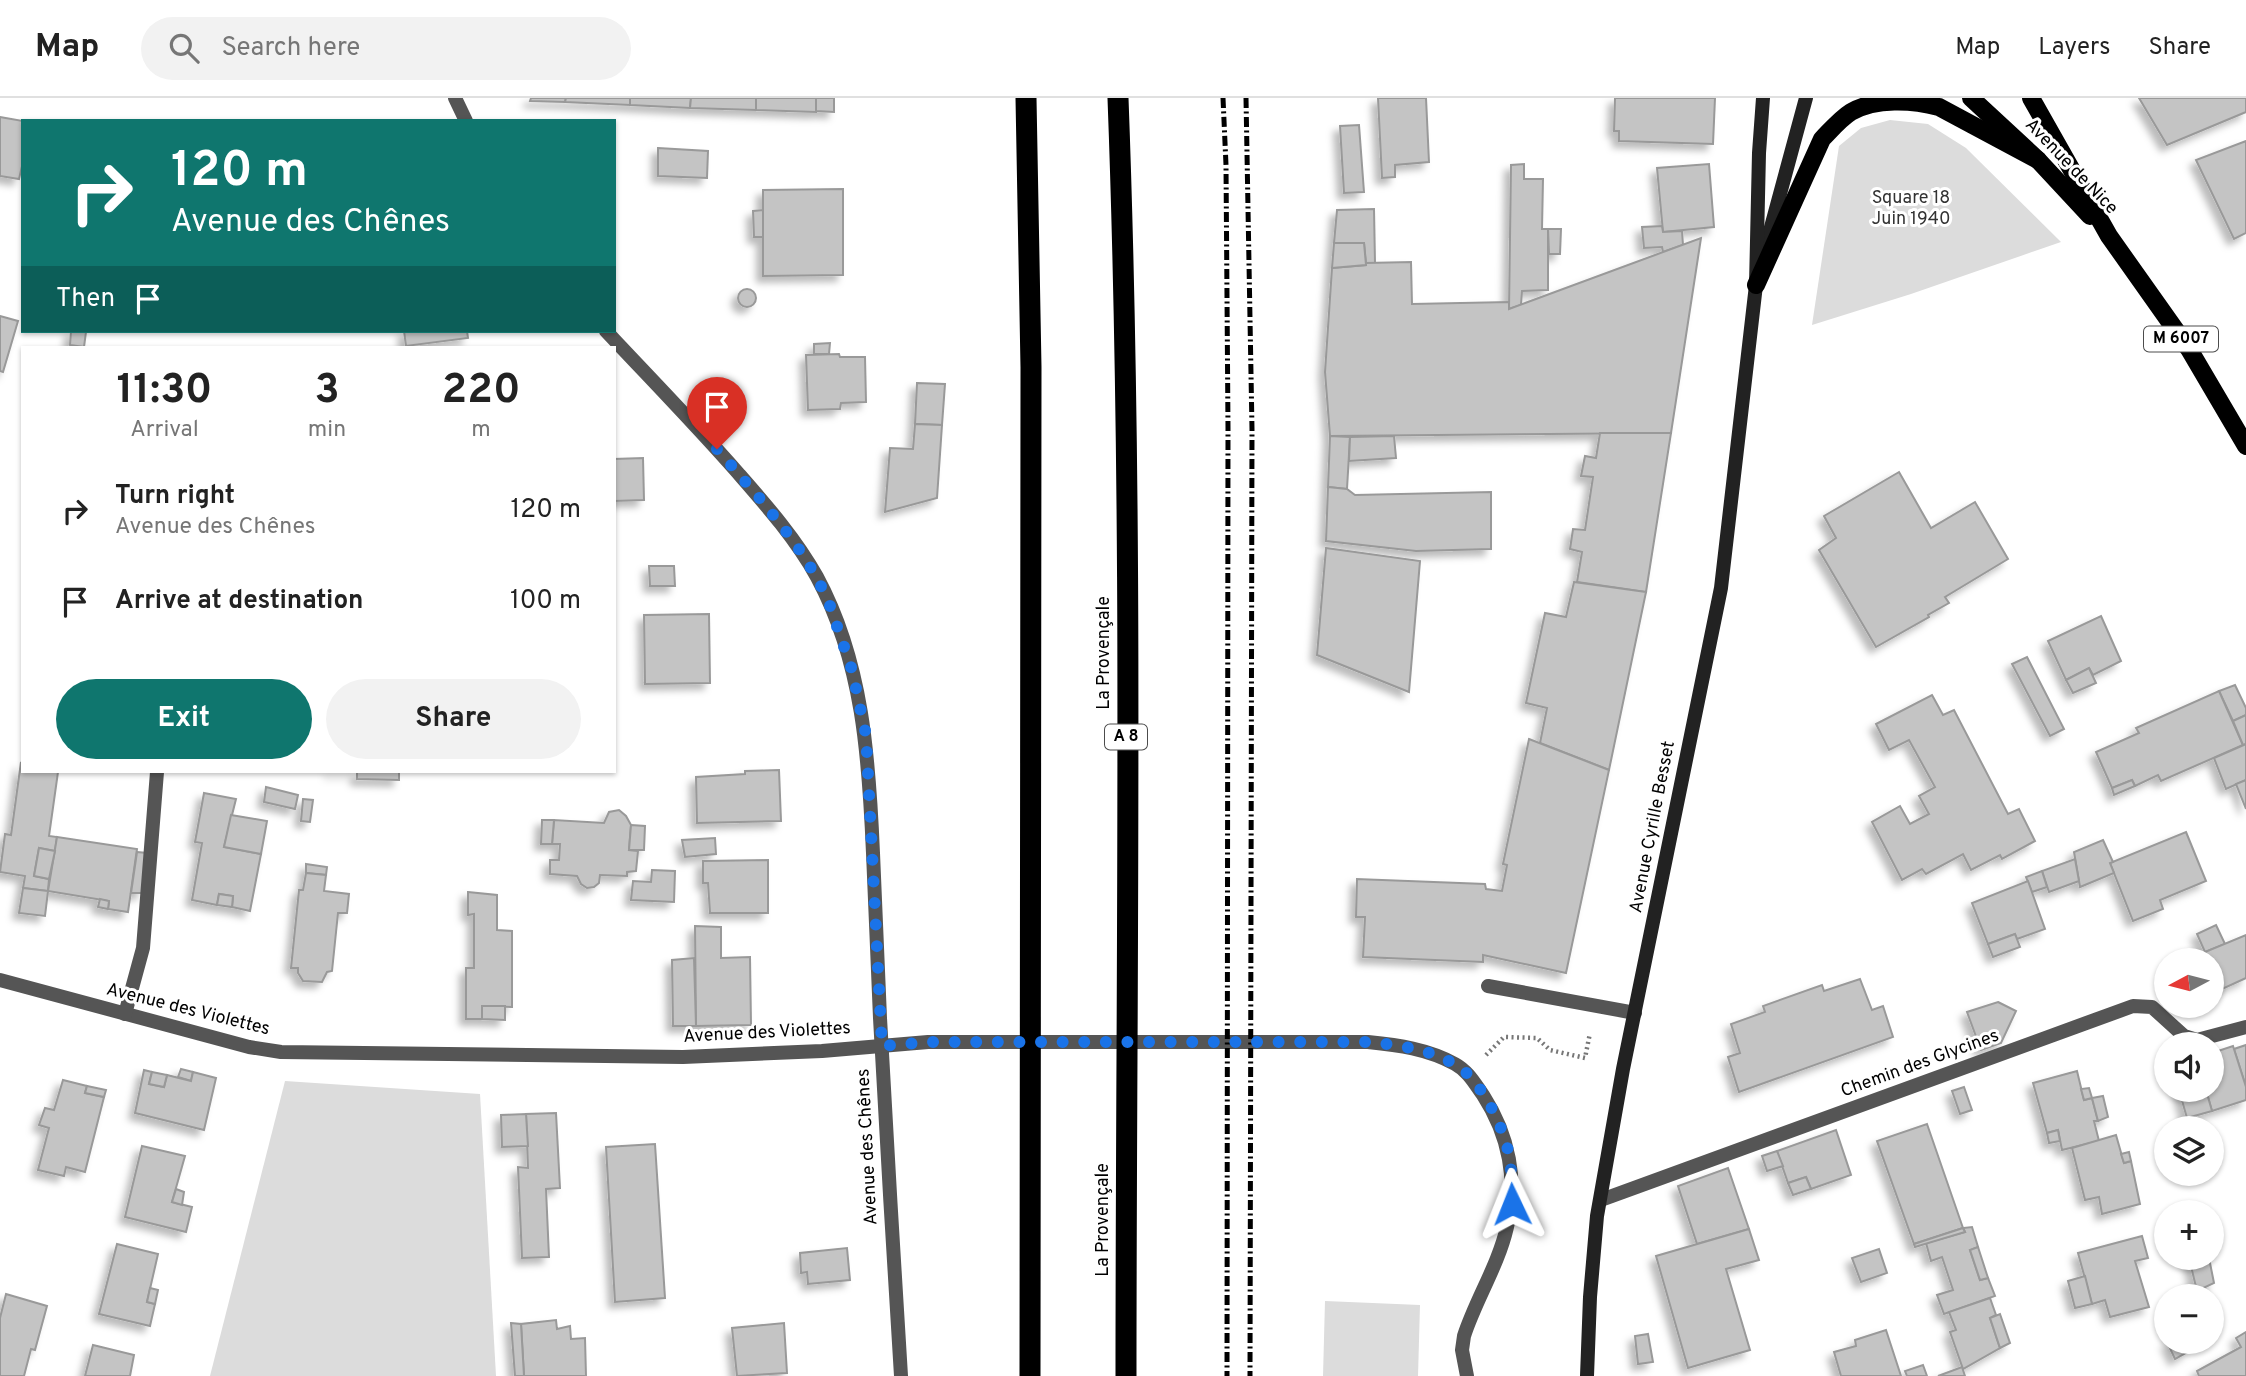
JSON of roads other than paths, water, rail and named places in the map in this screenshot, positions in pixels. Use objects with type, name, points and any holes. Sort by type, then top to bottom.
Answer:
[{"type":"highway","points":[[1026,98],[1031,367],[1030,1376]]},
{"type":"highway","name":"La Provençale","points":[[1118,98],[1123,240],[1126,606],[1126,1376]]},
{"type":"main road","name":"Avenue Cyrille Besset","points":[[1587,1376],[1592,1260],[1601,1200],[1635,1013],[1721,588],[1756,285],[1763,98]]},
{"type":"main road","name":"Avenue Cyrille Besset","points":[[1756,285],[1806,98]]},
{"type":"main road","name":"Avenue de Nice","points":[[1971,98],[2038,160],[2109,236]]},
{"type":"main road","name":"Avenue de Nice","points":[[2031,98],[2109,236],[2189,349],[2246,446]]},
{"type":"main road","points":[[1756,285],[1822,139],[1843,118],[1861,108],[1922,102],[1939,107],[2038,160]]},
{"type":"street","points":[[455,98],[465,119]]},
{"type":"street","name":"Avenue des Chênes","points":[[609,333],[687,415],[795,543],[829,603],[852,670],[866,735],[901,1376]]},
{"type":"street","points":[[125,1014],[143,948],[157,773]]},
{"type":"street","name":"Avenue des Violettes","points":[[0,980],[249,1047],[317,1054],[683,1057],[822,1051],[928,1042],[1368,1042],[1418,1049],[1457,1065],[1468,1073],[1490,1106],[1509,1155],[1512,1204],[1498,1254],[1464,1336],[1462,1350],[1467,1376]]},
{"type":"street","points":[[1488,986],[1635,1013]]},
{"type":"street","name":"Chemin des Glycines","points":[[1601,1200],[2133,1006],[2152,1007],[2184,1036],[2197,1040],[2246,1027]]},
{"type":"railway","points":[[1223,98],[1228,428],[1227,1376]]},
{"type":"railway","points":[[1246,98],[1252,429],[1250,1376]]},
{"type":"park label","name":"Square 18 Juin 1940","points":[[1911,208]]}]
